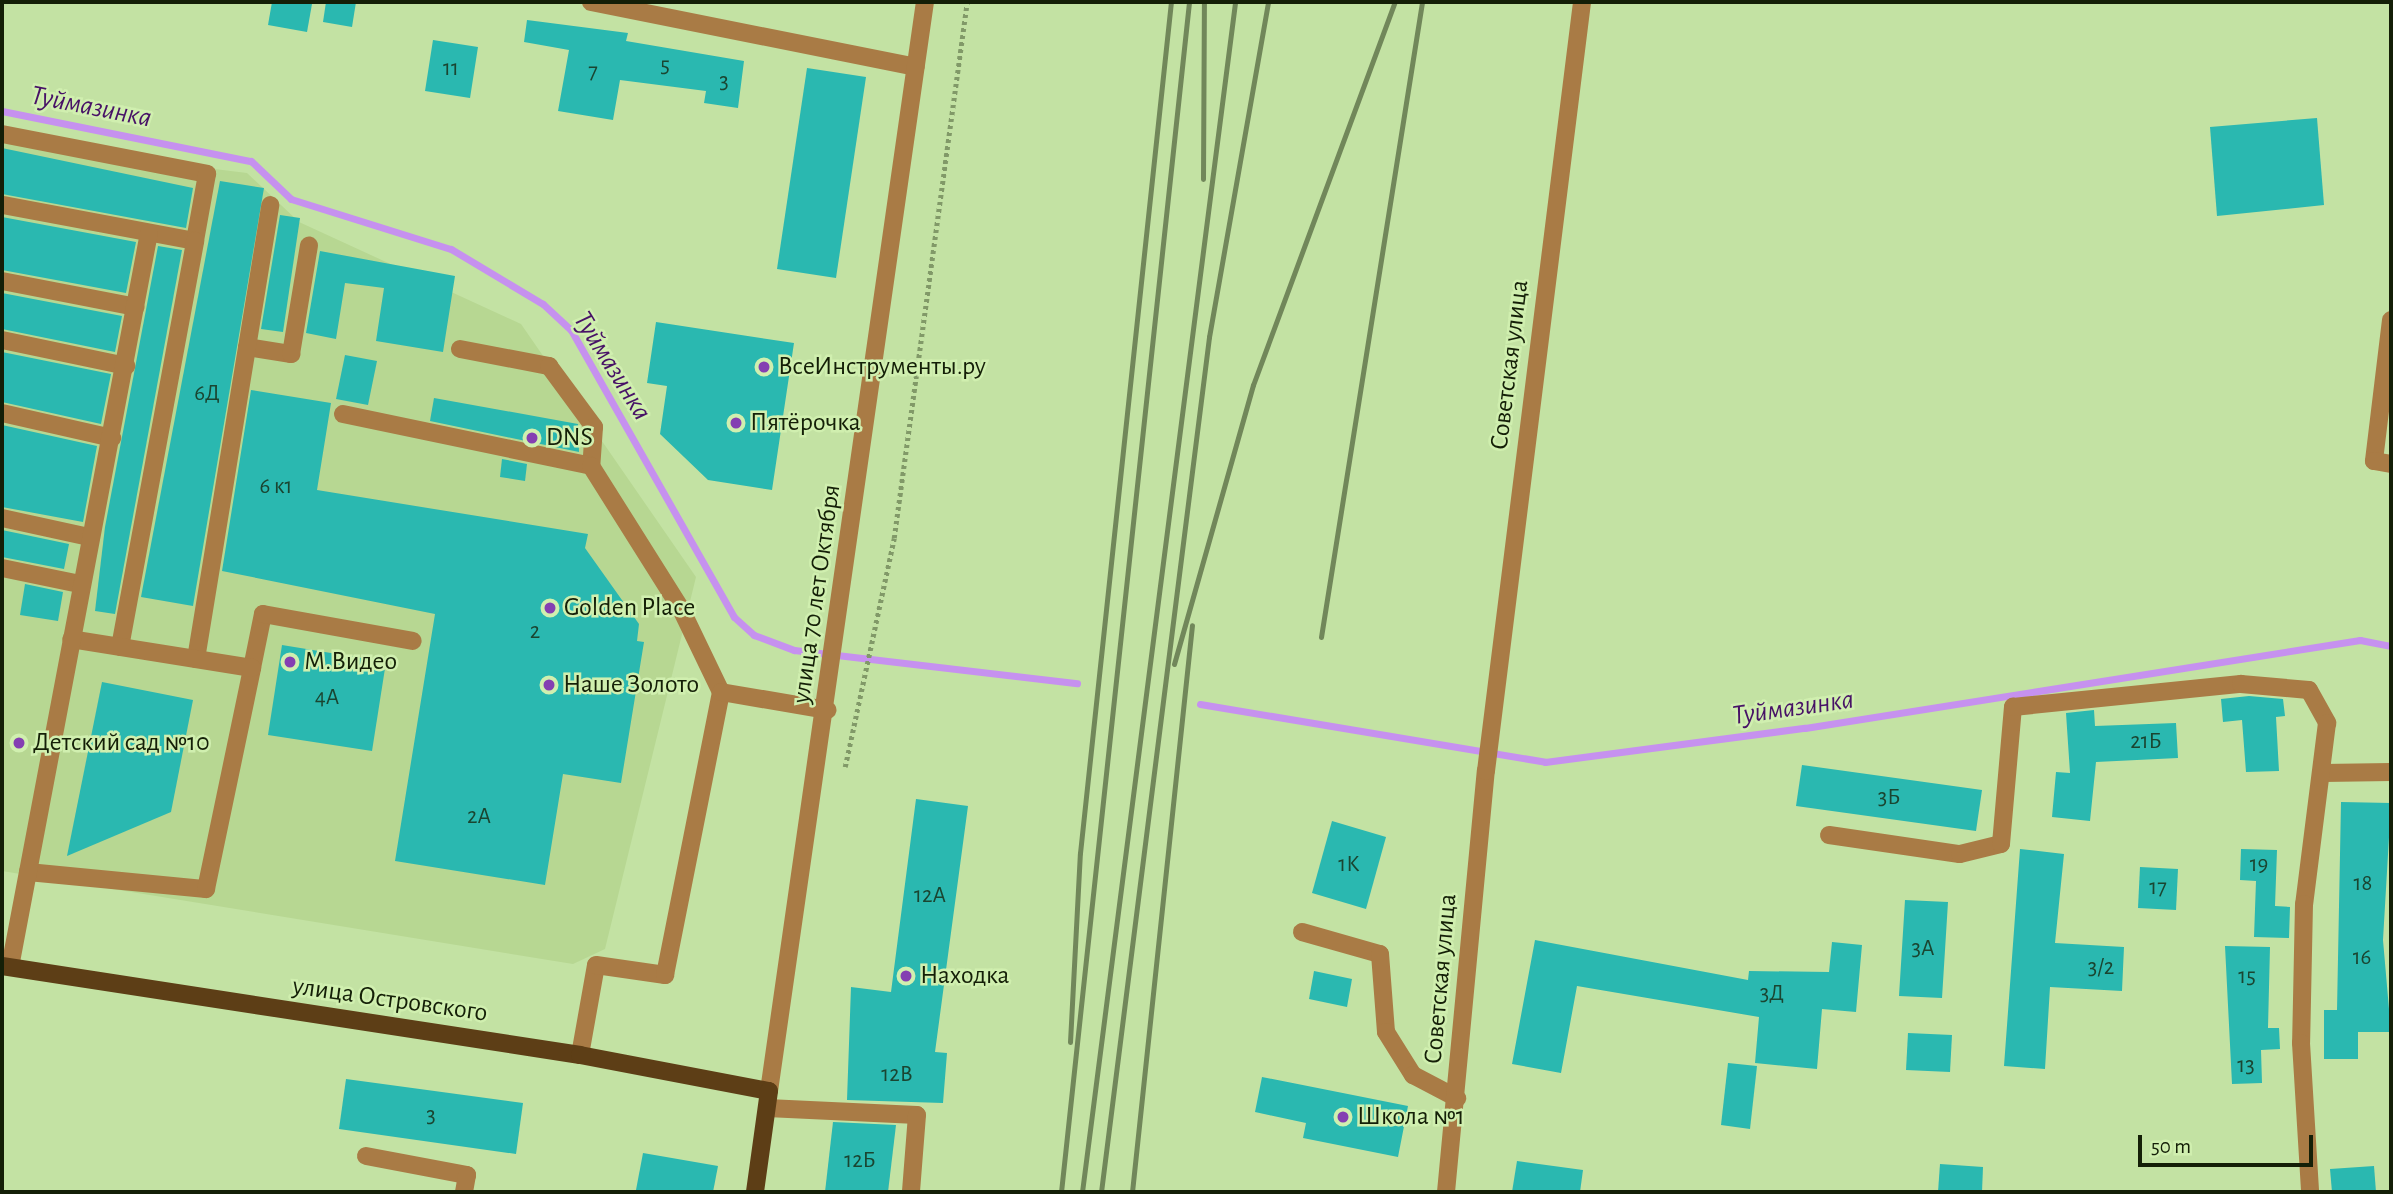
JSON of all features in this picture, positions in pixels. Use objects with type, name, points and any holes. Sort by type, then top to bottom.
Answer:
[{"type":"main road","name":"улица Островского","points":[[6,967],[580,1055],[768,1099]]},
{"type":"main road","name":"улица 70 лет Октября","points":[[755,1192],[768,1099]]},
{"type":"street","points":[[591,2],[916,67]]},
{"type":"street","name":"улица 70 лет Октября","points":[[768,1099],[843,612],[925,2]]},
{"type":"street","name":"Советская улица","points":[[1446,1192],[1490,735],[1583,2]]},
{"type":"street","points":[[2,134],[206,174],[120,647]]},
{"type":"street","points":[[2,205],[195,241]]},
{"type":"street","points":[[196,659],[270,205]]},
{"type":"street","points":[[6,967],[28,872],[80,584],[112,438],[149,233]]},
{"type":"street","points":[[247,347],[290,354],[309,245]]},
{"type":"street","points":[[2,281],[136,307]]},
{"type":"street","points":[[2391,320],[2374,461],[2391,464]]},
{"type":"street","points":[[2,340],[126,366]]},
{"type":"street","points":[[460,349],[549,366],[594,427],[591,466],[681,609],[721,692],[666,975],[596,965],[580,1055]]},
{"type":"street","points":[[2,413],[112,438]]},
{"type":"street","points":[[342,414],[591,466]]},
{"type":"street","points":[[2,518],[89,537]]},
{"type":"street","points":[[2,568],[80,584]]},
{"type":"street","points":[[28,872],[206,889],[263,614],[413,641]]},
{"type":"street","points":[[71,639],[252,668]]},
{"type":"street","points":[[1829,835],[1960,854],[2001,844],[2013,707],[2241,684],[2309,690],[2327,723],[2323,773],[2304,904],[2301,1043],[2311,1192]]},
{"type":"street","points":[[721,692],[827,710]]},
{"type":"street","points":[[2323,773],[2391,772]]},
{"type":"street","points":[[1301,932],[1380,954],[1386,1032],[1413,1075],[1457,1098]]},
{"type":"street","points":[[768,1099],[917,1115],[911,1192]]},
{"type":"street","points":[[366,1156],[467,1175],[464,1192]]},
{"type":"path","points":[[845,767],[894,538],[967,2]]},
{"type":"shaded area","points":[[2,143],[247,173],[299,222],[521,324],[696,577],[605,949],[573,964],[2,871]]},
{"type":"building","points":[[272,2],[312,4],[307,32],[268,25]]},
{"type":"building","points":[[326,2],[356,2],[352,27],[323,22]]},
{"type":"building","points":[[527,20],[628,33],[626,41],[744,61],[738,108],[704,103],[706,91],[620,80],[613,120],[558,111],[569,50],[524,42]]},
{"type":"building","points":[[433,40],[478,47],[470,98],[425,91]]},
{"type":"building","points":[[807,68],[866,77],[836,278],[777,269]]},
{"type":"building","points":[[2317,118],[2324,205],[2217,216],[2210,127]]},
{"type":"building","points":[[2,148],[193,188],[186,228],[2,194]]},
{"type":"building","points":[[220,181],[264,188],[193,606],[141,597]]},
{"type":"building","points":[[280,215],[300,218],[283,332],[261,329]]},
{"type":"building","points":[[2,217],[136,242],[126,293],[2,270]]},
{"type":"building","points":[[158,246],[182,250],[115,614],[95,611],[105,527]]},
{"type":"building","points":[[320,251],[455,276],[443,352],[376,341],[384,288],[345,283],[336,339],[306,333]]},
{"type":"building","points":[[2,293],[122,316],[115,352],[2,329]]},
{"type":"building","points":[[656,322],[794,343],[772,490],[708,480],[660,434],[667,386],[647,383]]},
{"type":"building","points":[[2,352],[111,374],[101,424],[2,402]]},
{"type":"building","points":[[345,355],[377,361],[368,405],[336,399]]},
{"type":"building","points":[[251,390],[331,403],[317,490],[588,534],[585,548],[639,624],[637,641],[644,642],[621,783],[563,774],[545,885],[395,861],[435,614],[222,571]]},
{"type":"building","points":[[434,398],[578,424],[579,452],[430,421]]},
{"type":"building","points":[[2,425],[97,446],[83,522],[2,507]]},
{"type":"building","points":[[502,459],[527,464],[525,481],[500,477]]},
{"type":"building","points":[[2,530],[69,544],[64,569],[2,557]]},
{"type":"building","points":[[25,584],[63,592],[58,621],[20,615]]},
{"type":"building","points":[[282,645],[386,662],[372,751],[268,735]]},
{"type":"building","points":[[102,682],[193,700],[171,812],[67,856]]},
{"type":"building","points":[[2249,696],[2283,699],[2285,716],[2276,717],[2279,771],[2246,772],[2242,720],[2223,722],[2221,699]]},
{"type":"building","points":[[2094,710],[2095,726],[2176,723],[2178,758],[2096,762],[2090,821],[2052,817],[2056,772],[2070,773],[2066,713]]},
{"type":"building","points":[[1802,765],[1982,790],[1976,831],[1796,806]]},
{"type":"building","points":[[916,799],[968,806],[935,1052],[947,1053],[943,1103],[847,1100],[851,987],[891,992]]},
{"type":"building","points":[[2341,802],[2391,803],[2383,940],[2391,1032],[2358,1032],[2358,1059],[2324,1059],[2324,1010],[2337,1010]]},
{"type":"building","points":[[1332,821],[1386,837],[1366,909],[1312,893]]},
{"type":"building","points":[[2020,849],[2064,854],[2055,943],[2124,947],[2122,991],[2050,987],[2045,1069],[2004,1066]]},
{"type":"building","points":[[2241,849],[2277,850],[2275,906],[2290,907],[2289,938],[2254,937],[2256,881],[2240,880]]},
{"type":"building","points":[[2140,867],[2178,869],[2176,910],[2138,908]]},
{"type":"building","points":[[1905,900],[1948,902],[1942,998],[1899,996]]},
{"type":"building","points":[[1535,940],[1748,980],[1749,971],[1829,972],[1832,942],[1862,945],[1856,1012],[1822,1009],[1817,1069],[1755,1063],[1759,1017],[1577,986],[1561,1073],[1512,1064]]},
{"type":"building","points":[[2225,946],[2270,947],[2268,1028],[2279,1028],[2280,1049],[2261,1050],[2262,1083],[2232,1084]]},
{"type":"building","points":[[1314,971],[1352,979],[1347,1007],[1309,999]]},
{"type":"building","points":[[1908,1033],[1952,1035],[1950,1072],[1906,1070]]},
{"type":"building","points":[[1728,1063],[1757,1066],[1750,1129],[1721,1125]]},
{"type":"building","name":"Школа №1","points":[[1262,1077],[1408,1106],[1398,1157],[1303,1138],[1306,1123],[1255,1112]]},
{"type":"building","points":[[346,1079],[523,1103],[516,1154],[339,1129]]},
{"type":"building","points":[[833,1122],[896,1125],[888,1192],[825,1192]]},
{"type":"building","points":[[643,1153],[718,1166],[713,1192],[636,1190]]},
{"type":"building","points":[[1517,1161],[1583,1170],[1580,1192],[1512,1192]]},
{"type":"building","points":[[1940,1164],[1983,1167],[1982,1192],[1938,1192]]},
{"type":"building","points":[[2374,1166],[2376,1192],[2332,1192],[2330,1169]]},
{"type":"waterway","name":"Туймазинка","points":[[2,111],[251,161],[291,199],[451,249],[543,304],[571,330],[734,617],[754,635],[794,650],[1077,683]]},
{"type":"waterway","name":"Туймазинка","points":[[1200,704],[1545,762],[1805,728],[2360,640],[2391,646]]},
{"type":"railway","points":[[1070,1042],[1080,853],[1171,2]]},
{"type":"railway","points":[[1061,1192],[1189,2]]},
{"type":"railway","points":[[1203,179],[1204,2]]},
{"type":"railway","points":[[1082,1192],[1235,2]]},
{"type":"railway","points":[[1101,1192],[1209,337],[1268,2]]},
{"type":"railway","points":[[1174,664],[1253,385],[1395,2]]},
{"type":"railway","points":[[1321,637],[1422,2]]},
{"type":"railway","points":[[1132,1192],[1192,625]]},
{"type":"place","name":"ВсеИнструменты.ру","points":[[764,367]]},
{"type":"place","name":"Пятёрочка","points":[[736,423]]},
{"type":"place","name":"DNS","points":[[532,438]]},
{"type":"place","name":"Golden Place","points":[[550,608]]},
{"type":"place","name":"М.Видео","points":[[290,662]]},
{"type":"place","name":"Наше Золото","points":[[549,685]]},
{"type":"place","name":"Детский сад №10","points":[[19,743]]},
{"type":"place","name":"Находка","points":[[906,976]]},
{"type":"place","name":"Школа №1","points":[[1343,1117]]}]
